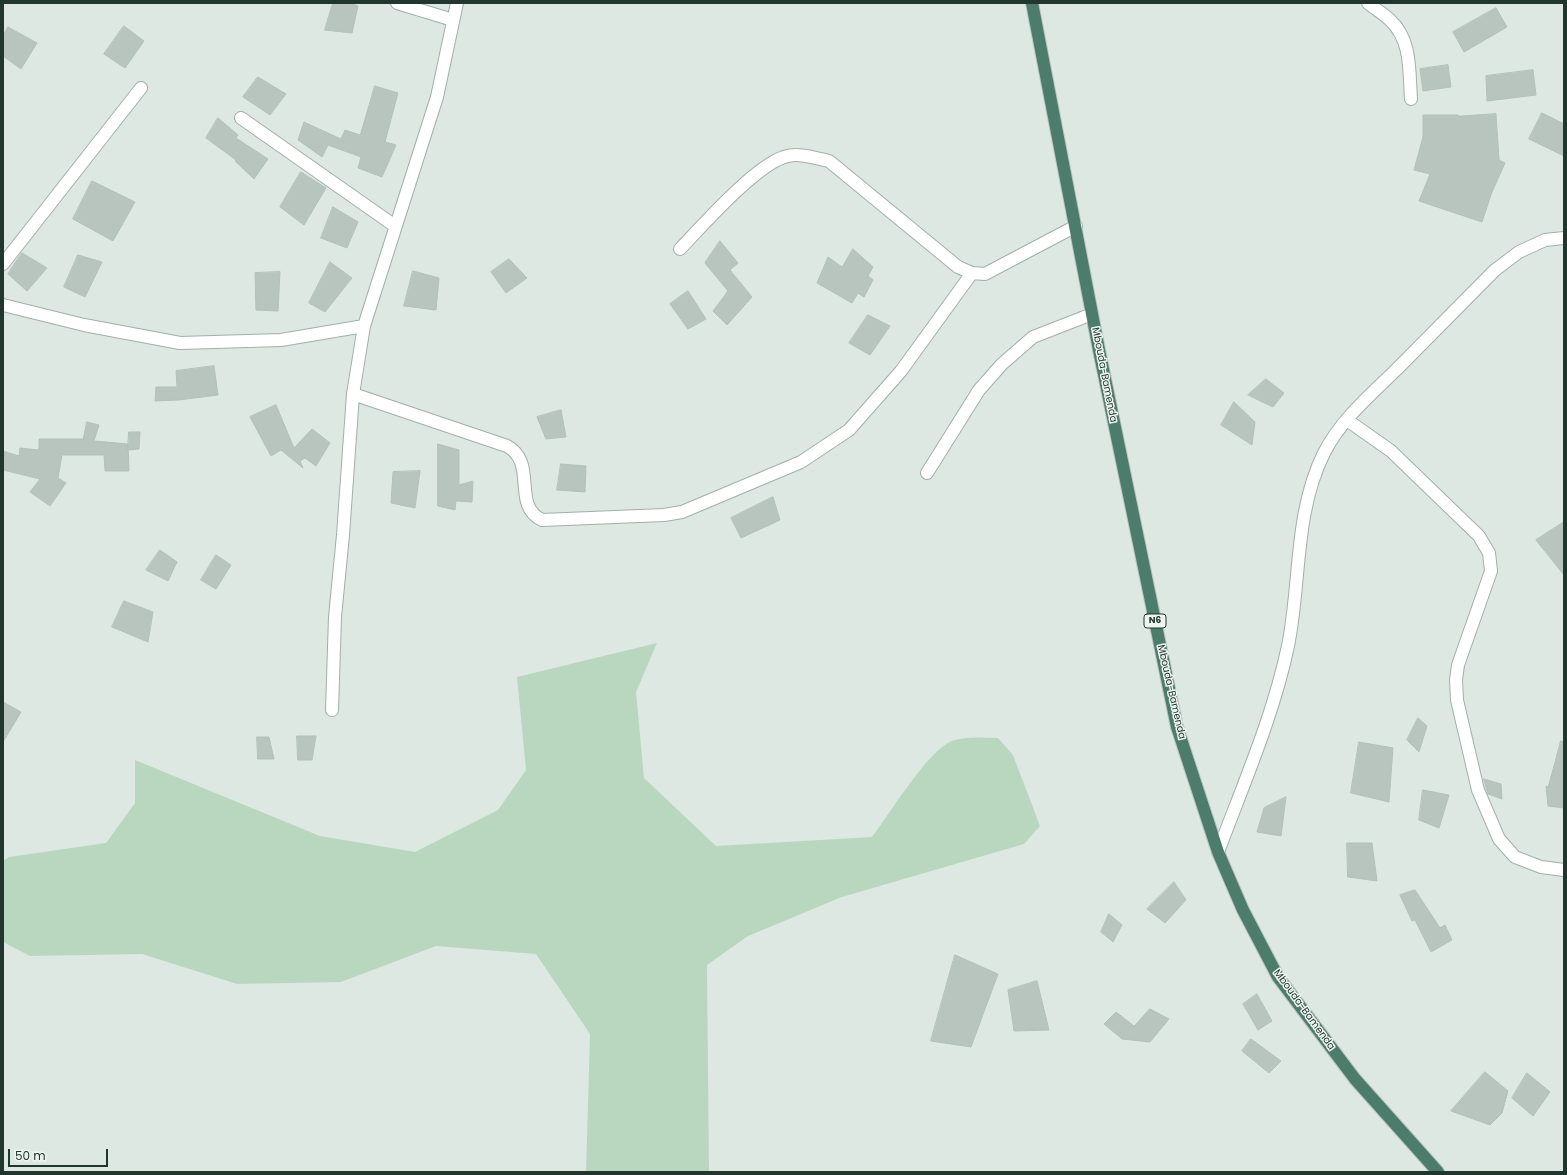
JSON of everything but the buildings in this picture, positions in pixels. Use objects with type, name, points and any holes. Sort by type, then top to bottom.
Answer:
[{"type":"highway","name":"Mbouda-Bamenda","points":[[1032,3],[1092,314],[1177,727],[1218,852],[1244,910],[1278,977],[1355,1079],[1438,1172]]},
{"type":"street","points":[[397,3],[453,20]]},
{"type":"street","points":[[332,710],[335,617],[344,535],[353,394],[364,326],[437,97],[457,3]]},
{"type":"street","points":[[1368,3],[1391,20],[1402,35],[1408,53],[1411,99]]},
{"type":"street","points":[[3,264],[141,88]]},
{"type":"street","points":[[241,118],[396,226]]},
{"type":"street","points":[[680,249],[746,183],[770,164],[784,157],[804,156],[829,161],[958,267],[972,273],[985,274],[1076,226]]},
{"type":"street","points":[[1218,852],[1264,731],[1288,647],[1298,579],[1306,499],[1324,453],[1348,420],[1495,270],[1519,252],[1545,240],[1564,238]]},
{"type":"street","points":[[353,394],[440,422],[507,446],[516,451],[521,460],[528,508],[533,516],[542,520],[664,515],[682,512],[801,462],[849,430],[901,370],[972,273]]},
{"type":"street","points":[[3,305],[84,325],[180,343],[281,340],[364,326]]},
{"type":"street","points":[[927,473],[979,390],[1002,364],[1033,337],[1092,314]]},
{"type":"street","points":[[1348,420],[1391,451],[1479,536],[1489,553],[1491,571],[1458,665],[1456,680],[1457,700],[1478,790],[1499,839],[1515,857],[1541,867],[1564,870]]},
{"type":"green space","points":[[657,643],[636,692],[644,778],[716,846],[872,837],[909,784],[932,757],[942,747],[952,741],[969,738],[998,738],[1013,755],[1040,826],[1024,844],[842,897],[748,936],[707,965],[709,1172],[586,1172],[590,1034],[536,954],[436,946],[341,982],[237,984],[142,954],[30,956],[3,942],[3,861],[9,857],[106,843],[135,803],[135,760],[320,836],[415,852],[498,810],[526,770],[517,677]]}]
